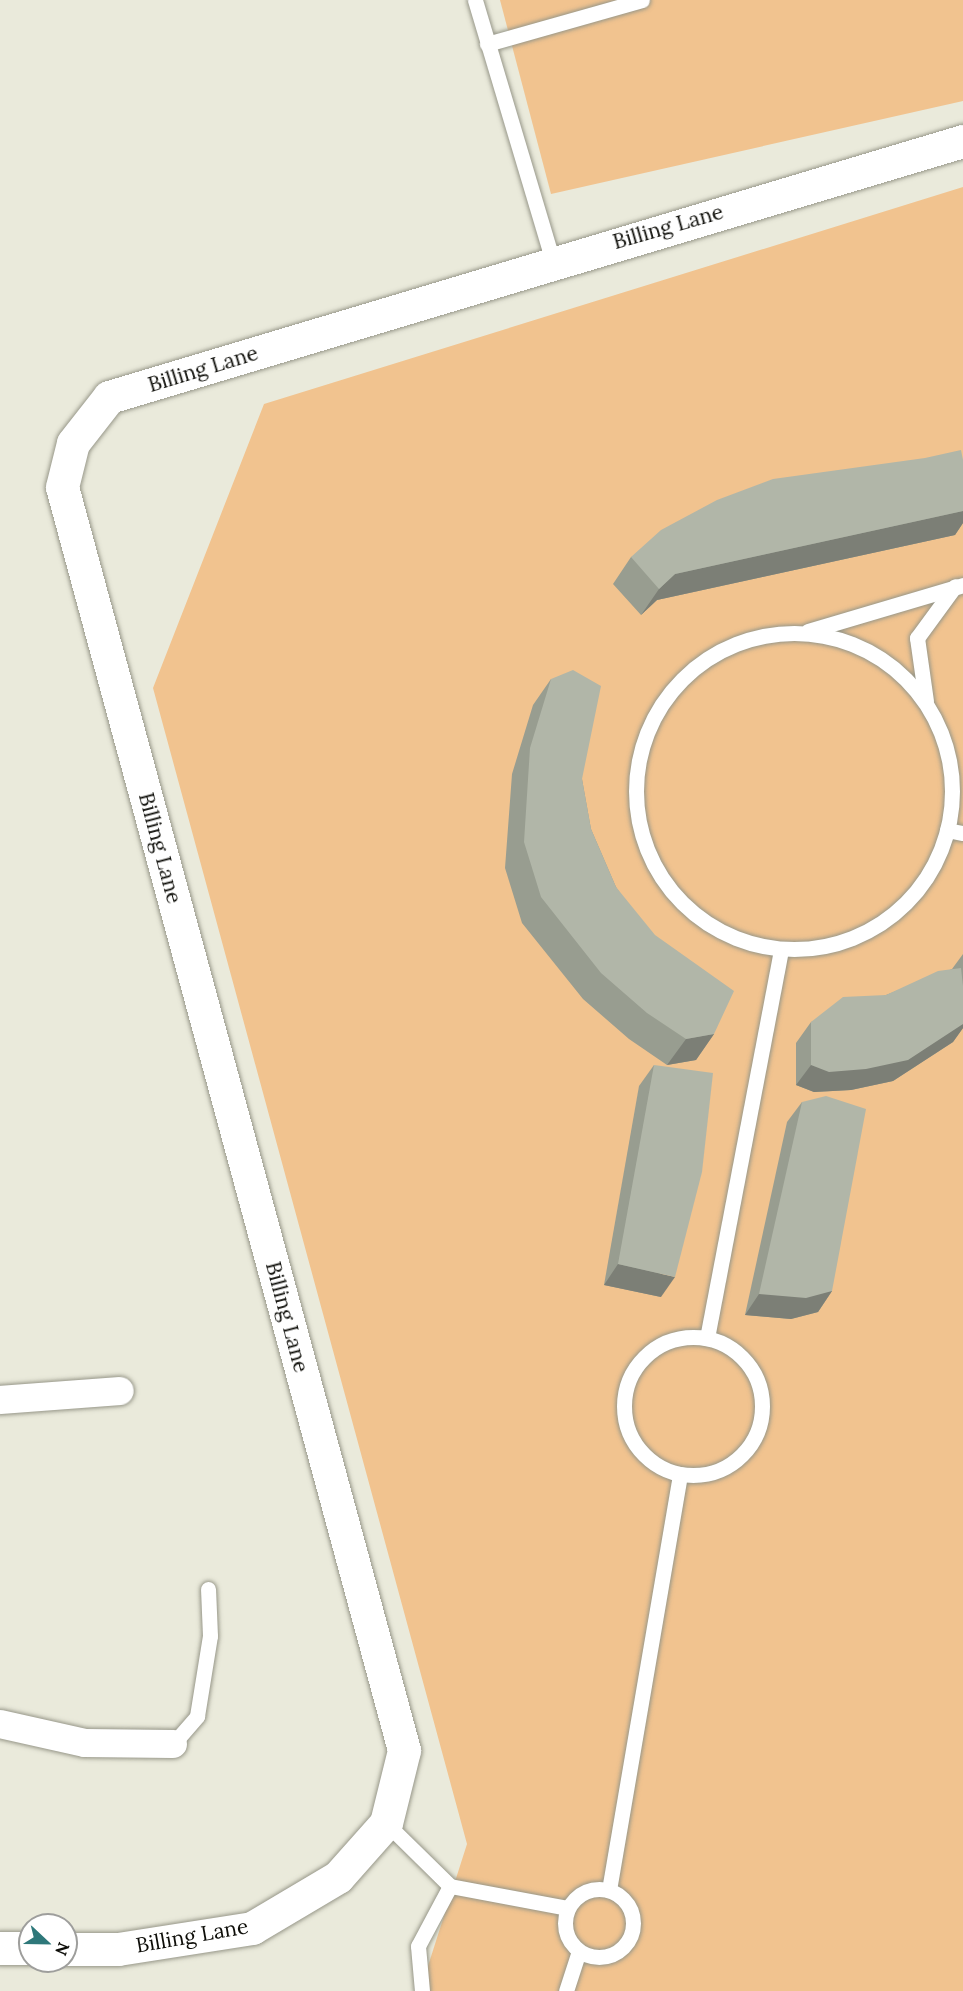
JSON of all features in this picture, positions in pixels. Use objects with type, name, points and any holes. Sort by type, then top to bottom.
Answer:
[{"type":"street","name":"Billing Lane","points":[[78,1949],[118,1949],[252,1928],[338,1876],[386,1823],[404,1750],[62,487],[73,442],[109,398],[553,261],[963,141]]},
{"type":"street","points":[[0,1401],[120,1391]]},
{"type":"street","points":[[0,1724],[85,1743],[173,1744]]},
{"type":"street","points":[[0,1948],[18,1948]]},
{"type":"lane","points":[[475,0],[553,261]]},
{"type":"lane","points":[[487,44],[642,0]]},
{"type":"lane","points":[[959,585],[918,638],[926,701],[947,748],[953,799],[942,849],[916,893],[878,927],[831,946],[781,950],[732,939],[690,913],[657,874],[639,829],[634,779],[646,730],[672,688],[710,656],[746,640],[805,632],[959,585]]},
{"type":"lane","points":[[805,632],[852,642],[894,666],[926,701]]},
{"type":"lane","points":[[947,830],[963,833]]},
{"type":"lane","points":[[707,1338],[781,950]]},
{"type":"lane","points":[[686,1337],[707,1338],[727,1346],[744,1359],[756,1377],[762,1398],[760,1420],[753,1440],[740,1457],[722,1469],[701,1475],[680,1474],[659,1467],[642,1453],[629,1435],[624,1414],[624,1392],[632,1372],[646,1354],[664,1342],[686,1337]]},
{"type":"lane","points":[[609,1890],[680,1474]]},
{"type":"lane","points":[[173,1744],[197,1716],[210,1636],[208,1589]]},
{"type":"lane","points":[[386,1823],[450,1886],[567,1908]]},
{"type":"lane","points":[[422,1991],[418,1946],[450,1886]]},
{"type":"lane","points":[[609,1890],[619,1895],[630,1910],[630,1938],[623,1948],[601,1958],[579,1951],[565,1932],[567,1908],[585,1892],[609,1890]]},
{"type":"lane","points":[[566,1991],[579,1951]]},
{"type":"shaded area","points":[[500,0],[963,0],[963,101],[551,194]]},
{"type":"shaded area","points":[[963,187],[963,1991],[420,1991],[467,1844],[153,688],[264,404]]},
{"type":"building","points":[[961,450],[963,511],[675,574],[659,589],[631,557],[661,530],[717,500],[773,479],[925,458]]},
{"type":"building","points":[[573,670],[601,686],[582,779],[591,829],[616,887],[655,935],[734,991],[714,1034],[686,1039],[647,1013],[601,973],[541,897],[524,842],[530,748],[551,679]]},
{"type":"building","points":[[961,968],[963,1024],[908,1060],[866,1069],[829,1072],[811,1065],[811,1022],[843,997],[886,995],[938,971]]},
{"type":"building","points":[[654,1065],[713,1073],[702,1172],[675,1277],[618,1264]]},
{"type":"building","points":[[826,1096],[866,1109],[832,1291],[806,1298],[759,1294],[802,1102]]}]
